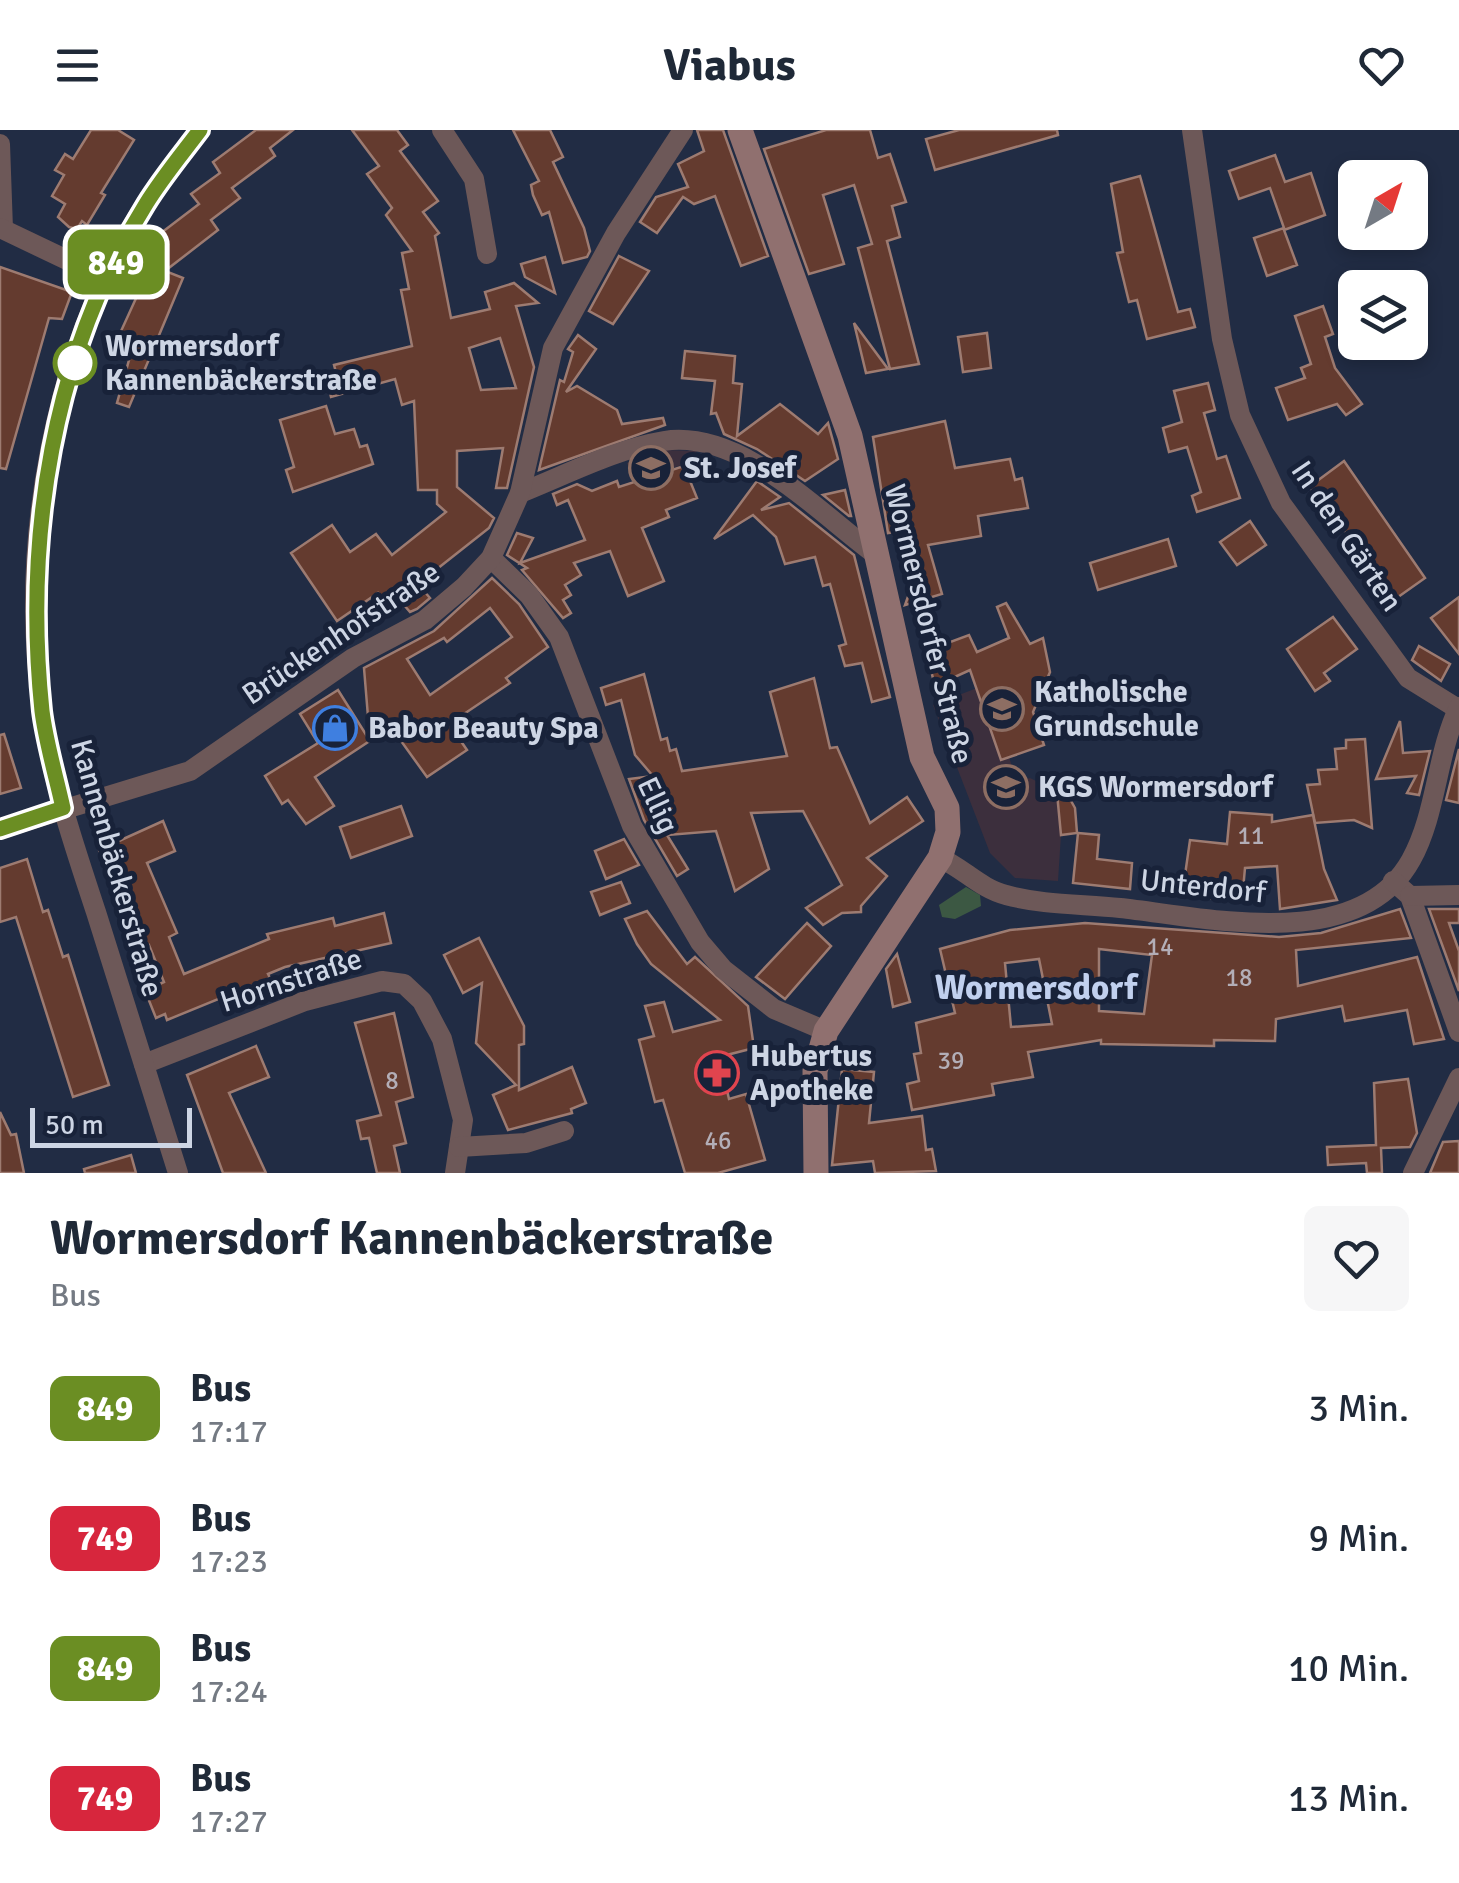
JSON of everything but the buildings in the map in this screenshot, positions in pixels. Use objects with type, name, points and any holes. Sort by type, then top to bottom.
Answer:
[{"type":"main road","name":"Wormersdorfer Straße","points":[[740,130],[850,436],[922,757],[947,808],[948,832],[940,858],[826,1031],[815,1070],[816,1173]]},
{"type":"street","name":"Kannenbäckerstraße","points":[[178,1173],[63,808],[42,714],[36,583],[48,460],[78,352],[107,279],[146,204],[200,130]]},
{"type":"street","points":[[442,130],[474,180],[487,254]]},
{"type":"street","name":"Brückenhofstraße","points":[[0,829],[190,771],[353,658],[425,620],[491,558],[520,493],[554,348],[616,233],[683,130]]},
{"type":"street","name":"In den Gärten","points":[[1192,130],[1222,339],[1240,415],[1281,502],[1408,678],[1459,708]]},
{"type":"street","points":[[0,144],[1,229],[107,279]]},
{"type":"street","points":[[520,493],[648,446],[688,442],[724,450],[775,475],[875,554]]},
{"type":"street","name":"Ellig","points":[[491,558],[529,596],[559,637],[632,826],[700,942],[723,969],[774,1009],[826,1031]]},
{"type":"street","name":"Unterdorf","points":[[940,858],[1002,895],[1260,926],[1319,919],[1363,904],[1393,882],[1410,861],[1424,825],[1446,736],[1459,708]]},
{"type":"street","points":[[1393,882],[1410,896],[1459,1032]]},
{"type":"street","points":[[1410,896],[1459,895]]},
{"type":"street","name":"Hornstraße","points":[[144,1064],[305,1002],[382,980],[404,984],[422,1001],[442,1040],[462,1120],[455,1173]]},
{"type":"street","points":[[1414,1173],[1459,1078]]},
{"type":"street","points":[[459,1147],[526,1143],[564,1131]]},
{"type":"shaded area","name":"St. Josef","points":[[666,450],[697,451],[688,463],[634,480],[627,463]]},
{"type":"shaded area","name":"KGS Wormersdorf","points":[[977,688],[1000,759],[1009,757],[1017,782],[1030,778],[1057,791],[1061,835],[1058,881],[1015,878],[990,853],[933,705]]},
{"type":"green space","points":[[966,887],[980,895],[981,906],[955,919],[942,917],[939,905]]},
{"type":"bus line","name":"849","points":[[0,829],[63,808],[42,714],[36,583],[48,460],[78,352],[107,279],[146,204],[200,130]]},
{"type":"place","name":"Wormersdorf Kannenbäckerstraße","points":[[75,363]]},
{"type":"place","name":"St. Josef","points":[[651,468]]},
{"type":"place","name":"Katholische Grundschule","points":[[1002,709]]},
{"type":"place","name":"Babor Beauty Spa","points":[[335,728]]},
{"type":"place","name":"KGS Wormersdorf","points":[[1006,787]]},
{"type":"place","name":"Hubertus Apotheke","points":[[717,1073]]},
{"type":"district","name":"Wormersdorf","points":[[1036,987]]}]
